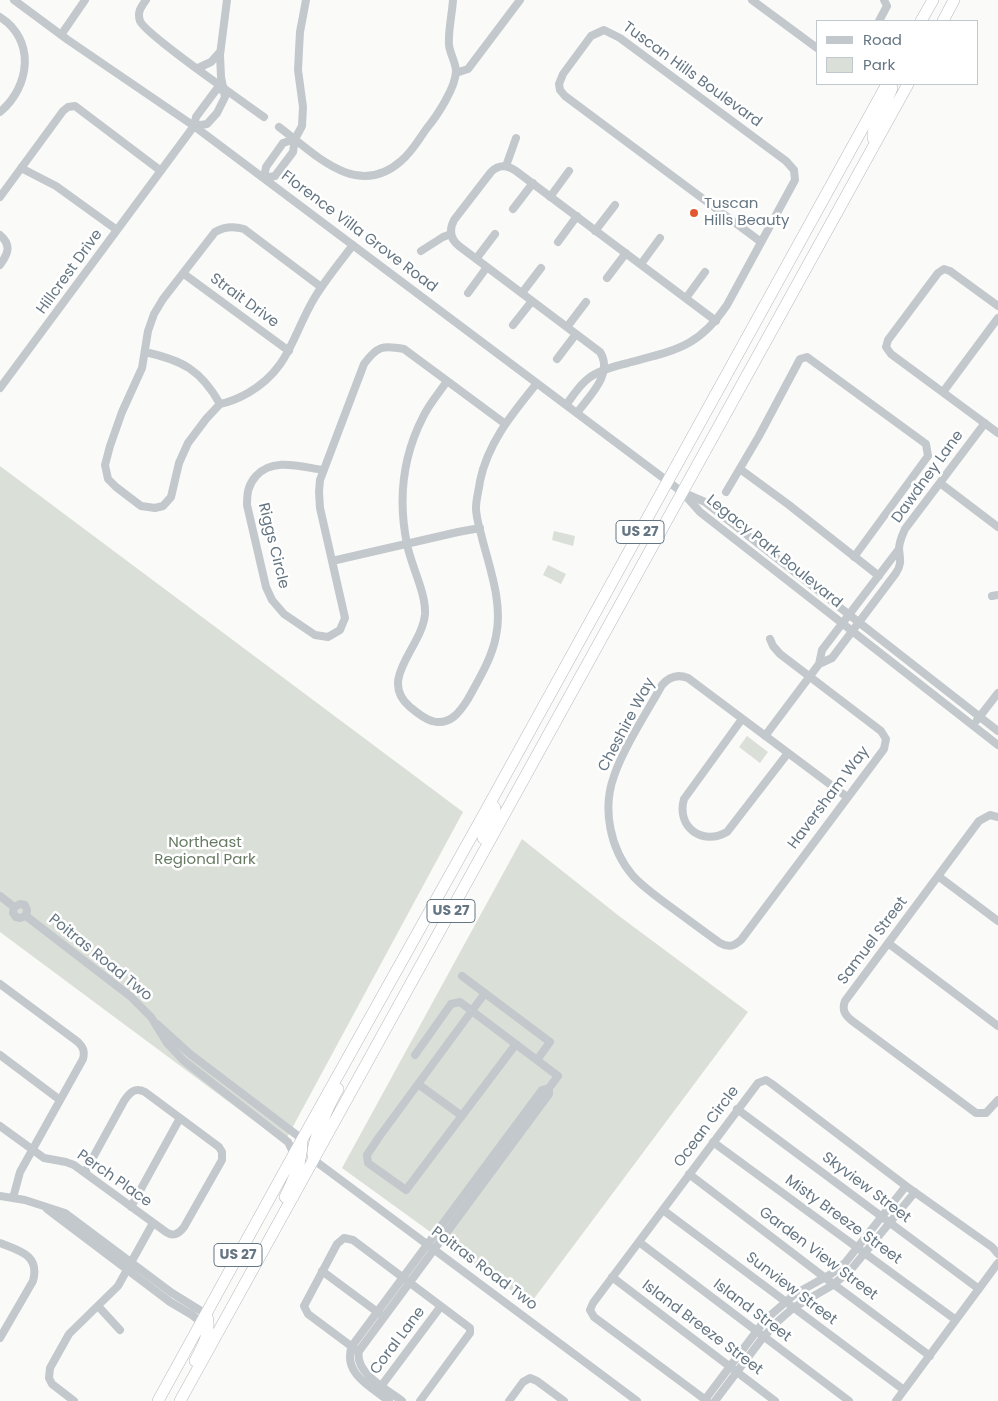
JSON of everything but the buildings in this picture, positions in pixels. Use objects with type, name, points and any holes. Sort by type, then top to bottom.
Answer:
[{"type":"highway","points":[[922,20],[933,0]]},
{"type":"highway","points":[[928,20],[937,0]]},
{"type":"highway","points":[[944,20],[954,0]]},
{"type":"highway","name":"US 27","points":[[158,1401],[886,85]]},
{"type":"highway","points":[[874,145],[873,134],[893,85]]},
{"type":"highway","name":"US 27","points":[[180,1401],[907,85]]},
{"type":"highway","points":[[448,916],[453,899],[493,818],[495,808],[491,802]]},
{"type":"highway","points":[[314,1160],[313,1152],[316,1138],[335,1094],[367,1035],[369,1020]]},
{"type":"highway","points":[[247,1280],[251,1263],[276,1218],[298,1172],[301,1160],[302,1139]]},
{"type":"highway","points":[[176,1401],[198,1356],[208,1330],[209,1320],[204,1318]]},
{"type":"street","name":"Florence Villa Grove Road","points":[[14,0],[61,35],[194,126],[682,492]]},
{"type":"street","points":[[61,35],[85,0]]},
{"type":"street","points":[[146,0],[140,9],[139,19],[143,26],[264,117]]},
{"type":"street","points":[[194,126],[207,124],[217,113],[225,97],[221,77],[220,52],[227,0]]},
{"type":"street","points":[[295,139],[283,143],[266,167],[264,178],[275,176],[293,152],[295,139],[303,121],[298,70],[300,32],[306,0]]},
{"type":"street","points":[[279,128],[330,166],[346,173],[364,176],[392,168],[405,158],[431,124],[448,94],[456,73],[449,41],[453,0]]},
{"type":"street","points":[[456,73],[468,69],[520,0]]},
{"type":"street","points":[[752,0],[816,47]]},
{"type":"street","points":[[880,20],[887,6],[884,0]]},
{"type":"street","points":[[0,17],[12,27],[20,38],[25,61],[24,77],[20,88],[8,105],[0,112]]},
{"type":"street","name":"Tuscan Hills Boulevard","points":[[566,405],[585,381],[594,375],[619,365],[683,346],[700,336],[716,321],[727,305],[795,180],[794,170],[786,161],[615,35],[604,30],[591,36],[562,74],[559,84],[560,90],[565,96],[761,242]]},
{"type":"street","points":[[198,68],[211,62],[220,52]]},
{"type":"street","name":"Hillcrest Drive","points":[[0,388],[194,126],[196,117],[216,90],[224,88]]},
{"type":"street","points":[[0,197],[64,111],[72,106],[161,171]]},
{"type":"street","points":[[506,166],[516,138]]},
{"type":"street","points":[[577,413],[601,379],[604,371],[604,360],[600,352],[456,244],[451,234],[454,220],[490,172],[499,166],[506,166],[533,183],[716,321]]},
{"type":"street","points":[[21,168],[56,186],[117,230]]},
{"type":"street","points":[[550,197],[569,172]]},
{"type":"street","points":[[513,209],[533,183]]},
{"type":"street","points":[[596,231],[615,204]]},
{"type":"street","points":[[558,242],[576,216]]},
{"type":"street","points":[[322,287],[247,231],[238,227],[226,227],[215,232],[163,299],[154,314],[148,331],[142,368],[122,412],[105,465],[107,475],[112,484],[145,508],[163,506],[172,493],[179,463],[188,443],[220,404],[228,403],[262,384],[278,368],[289,351],[305,315],[322,287],[353,245]]},
{"type":"street","points":[[422,251],[451,234]]},
{"type":"street","points":[[476,259],[494,234]]},
{"type":"street","points":[[0,235],[6,240],[8,247],[6,257],[0,265]]},
{"type":"street","points":[[641,264],[660,238]]},
{"type":"street","points":[[607,278],[626,253]]},
{"type":"street","points":[[468,293],[487,268]]},
{"type":"street","points":[[522,293],[541,268]]},
{"type":"street","points":[[998,306],[950,271],[944,269],[938,273],[888,340],[886,347],[891,354],[998,433]]},
{"type":"street","points":[[686,298],[705,272]]},
{"type":"street","name":"Strait Drive","points":[[184,274],[289,351]]},
{"type":"street","points":[[513,325],[532,301]]},
{"type":"street","points":[[567,327],[586,302]]},
{"type":"street","points":[[943,392],[998,318]]},
{"type":"street","points":[[556,359],[576,334]]},
{"type":"street","name":"Riggs Circle","points":[[324,470],[282,464],[261,470],[250,483],[247,505],[266,587],[272,600],[284,614],[315,635],[328,637],[340,630],[345,618],[319,501],[320,480],[324,470],[364,364],[371,354],[387,346],[404,349],[504,423]]},
{"type":"street","points":[[145,352],[167,357],[191,368],[208,384],[220,404]]},
{"type":"street","points":[[726,492],[759,436],[800,359],[807,357],[926,444],[928,456],[854,557]]},
{"type":"street","points":[[446,381],[424,415],[411,444],[403,481],[402,499],[407,544],[423,600],[425,614],[420,635],[398,676],[397,689],[400,696],[411,708],[429,720],[436,722],[451,720],[460,712],[480,677],[494,646],[498,617],[497,601],[476,508],[480,480],[490,450],[504,423],[537,383]]},
{"type":"street","name":"Dawdney Lane","points":[[819,664],[832,658],[899,570],[902,560],[899,549],[900,540],[905,530],[985,423]]},
{"type":"street","points":[[740,469],[789,505],[878,576]]},
{"type":"street","points":[[940,483],[998,527]]},
{"type":"street","name":"Legacy Park Boulevard","points":[[682,492],[705,502],[998,731]]},
{"type":"street","name":"Legacy Park Boulevard","points":[[682,492],[700,512],[998,745]]},
{"type":"street","points":[[332,560],[480,528]]},
{"type":"street","name":"Dawdney Lane","points":[[819,664],[822,650],[899,549]]},
{"type":"street","name":"Haversham Way","points":[[732,946],[741,940],[884,749],[886,739],[881,731],[780,654],[770,639]]},
{"type":"street","points":[[766,736],[819,664]]},
{"type":"street","name":"Cheshire Way","points":[[732,946],[720,943],[645,888],[632,875],[613,841],[608,802],[611,784],[620,761],[662,685],[669,679],[678,676],[688,678],[847,797]]},
{"type":"street","points":[[973,726],[998,693]]},
{"type":"street","points":[[742,719],[684,798],[682,811],[684,818],[696,833],[708,837],[727,832],[788,753]]},
{"type":"street","name":"Samuel Street","points":[[998,816],[990,815],[982,818],[846,1001],[844,1011],[846,1016],[976,1113],[986,1113],[998,1100]]},
{"type":"street","points":[[938,876],[998,921]]},
{"type":"street","name":"Poitras Road Two","points":[[0,896],[14,907],[13,913],[16,917],[26,916],[125,991],[190,1054],[302,1139]]},
{"type":"street","points":[[888,943],[998,1026]]},
{"type":"street","points":[[462,976],[550,1042],[537,1060]]},
{"type":"street","points":[[0,984],[78,1042],[84,1050],[83,1058],[18,1176],[13,1198]]},
{"type":"street","points":[[486,993],[367,1155],[368,1163],[406,1190],[516,1044]]},
{"type":"street","points":[[402,1401],[359,1378],[353,1370],[350,1360],[352,1346],[380,1314],[519,1128],[549,1094],[549,1088],[558,1076],[460,1002],[450,1004],[415,1054]]},
{"type":"street","name":"Poitras Road Two","points":[[156,1023],[167,1042],[184,1061],[286,1141],[294,1154]]},
{"type":"street","points":[[0,1055],[60,1100]]},
{"type":"street","name":"Ocean Circle","points":[[705,1401],[594,1317],[590,1310],[612,1277],[737,1109],[758,1084],[766,1080],[906,1186],[992,1247],[998,1254]]},
{"type":"street","points":[[418,1084],[462,1116]]},
{"type":"street","points":[[85,1172],[124,1101],[133,1091],[145,1092],[180,1118],[131,1207]]},
{"type":"street","name":"Skyview Street","points":[[737,1109],[979,1289]]},
{"type":"street","name":"Perch Place","points":[[0,1126],[44,1158],[66,1162],[85,1172],[168,1234],[176,1234],[182,1230],[189,1219],[222,1160],[222,1152],[219,1147],[180,1118]]},
{"type":"street","name":"Misty Breeze Street","points":[[713,1142],[956,1320]]},
{"type":"street","name":"Poitras Road Two","points":[[314,1160],[637,1401]]},
{"type":"street","name":"Garden View Street","points":[[689,1174],[824,1278],[930,1356]]},
{"type":"street","points":[[760,1334],[793,1308],[834,1284],[850,1272],[882,1218],[906,1186]]},
{"type":"street","points":[[705,1401],[733,1370],[760,1334],[765,1320],[795,1294],[824,1278],[862,1251],[890,1223],[915,1192]]},
{"type":"street","points":[[0,1196],[30,1201],[45,1208],[128,1270],[204,1318]]},
{"type":"street","points":[[45,1208],[68,1214],[204,1318]]},
{"type":"street","name":"Sunview Street","points":[[662,1210],[904,1390]]},
{"type":"street","points":[[74,1401],[52,1384],[49,1378],[49,1371],[69,1334],[114,1291],[128,1270],[153,1223]]},
{"type":"street","points":[[359,1351],[308,1314],[304,1309],[305,1302],[337,1244],[344,1238],[353,1240],[470,1328],[470,1333],[420,1401]]},
{"type":"street","name":"Island Street","points":[[639,1242],[849,1401]]},
{"type":"street","points":[[0,1243],[25,1253],[34,1265],[35,1273],[33,1281],[0,1338]]},
{"type":"street","points":[[896,1401],[998,1263]]},
{"type":"street","points":[[322,1271],[380,1314]]},
{"type":"street","name":"Island Breeze Street","points":[[612,1277],[775,1401]]},
{"type":"street","points":[[98,1306],[120,1330]]},
{"type":"street","name":"Coral Lane","points":[[379,1389],[441,1306]]},
{"type":"street","points":[[380,1314],[359,1351],[358,1359],[360,1367],[389,1401]]},
{"type":"street","points":[[715,1401],[733,1370]]},
{"type":"street","points":[[509,1401],[523,1382],[530,1378],[537,1381],[561,1400]]},
{"type":"green space","name":"Northeast Regional Park","points":[[0,466],[463,812],[284,1143],[0,932]]},
{"type":"green space","points":[[554,531],[575,536],[573,546],[552,540]]},
{"type":"green space","points":[[548,565],[566,574],[561,584],[543,575]]},
{"type":"green space","points":[[747,736],[768,752],[760,763],[739,747]]},
{"type":"green space","points":[[522,839],[619,916],[748,1012],[530,1304],[342,1168]]},
{"type":"place","name":"Tuscan Hills Beauty","points":[[694,213]]}]
